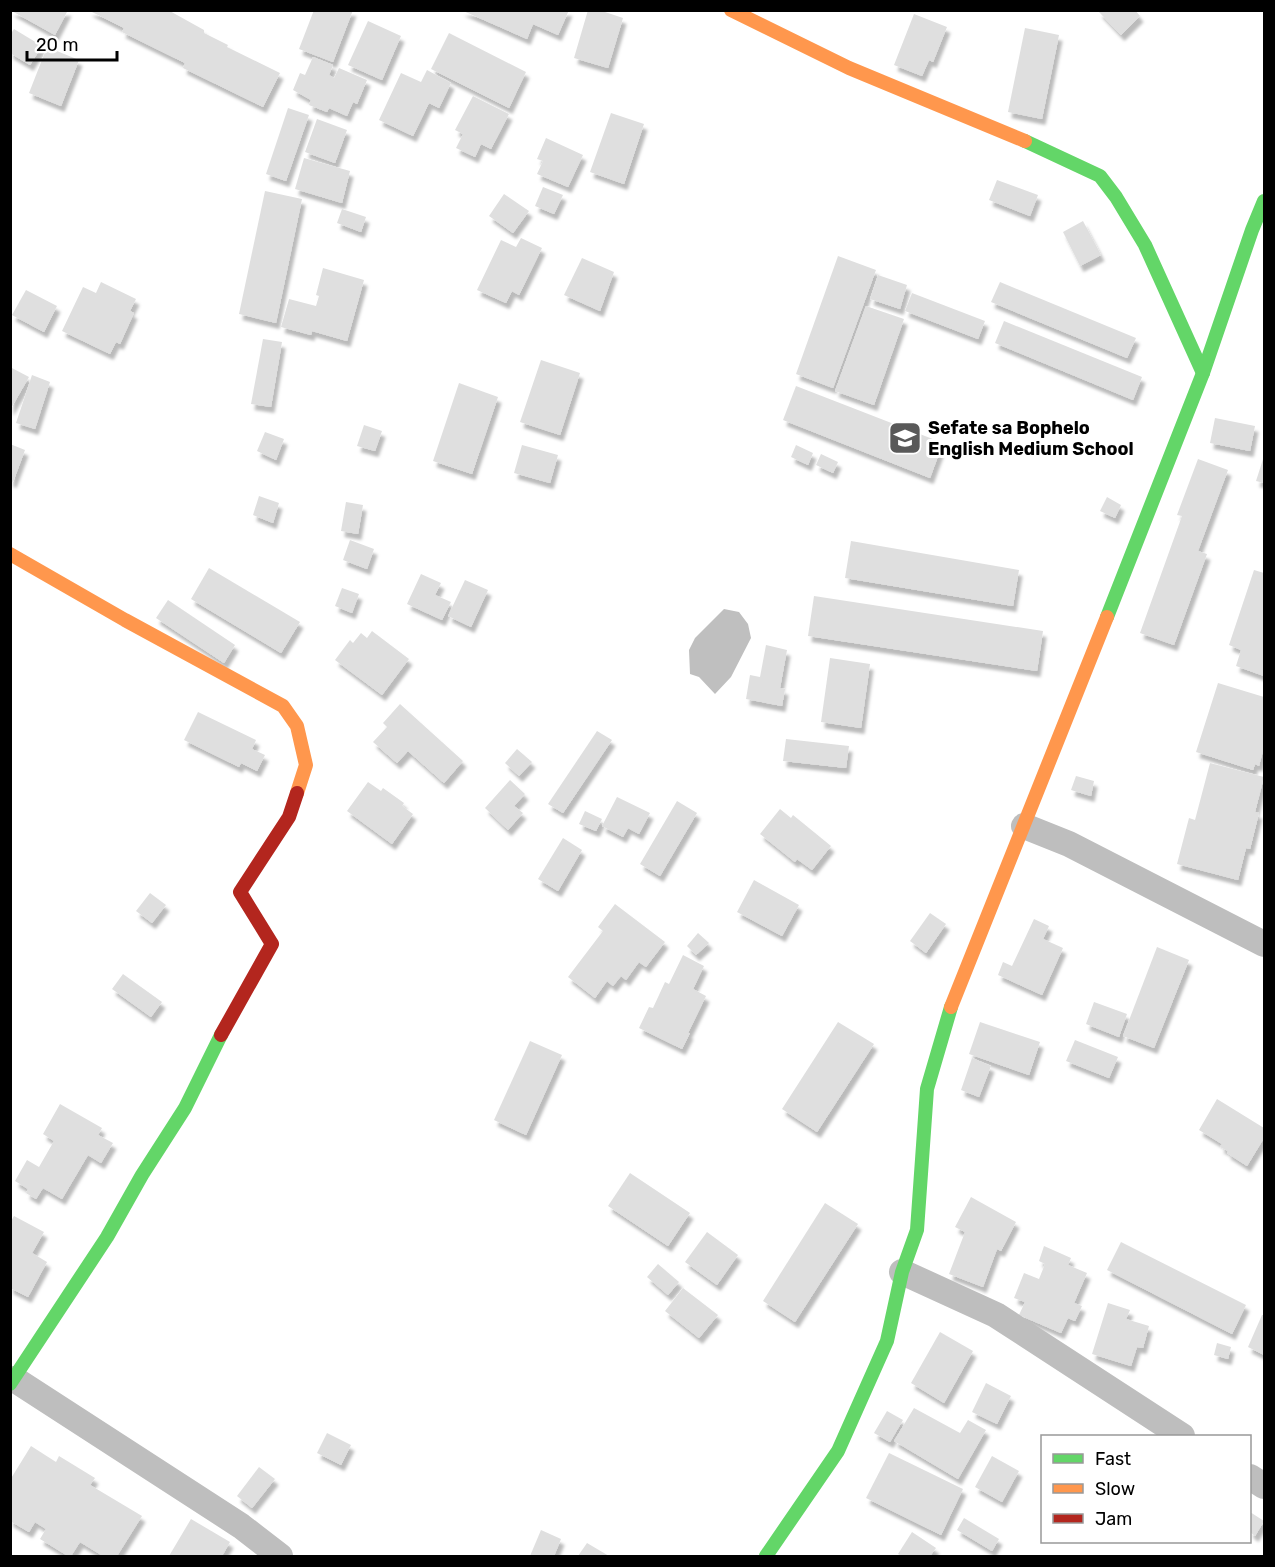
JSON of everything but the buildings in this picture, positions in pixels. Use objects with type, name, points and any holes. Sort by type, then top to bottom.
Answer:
[{"type":"street","points":[[730,10],[849,68],[1055,154],[1100,176],[1116,197],[1145,245],[1203,373]]},
{"type":"street","points":[[766,1557],[838,1450],[887,1341],[902,1272],[917,1230],[927,1089],[950,1008],[1203,373],[1264,201]]},
{"type":"street","points":[[10,554],[283,706],[297,726],[306,765],[289,817],[240,892],[272,944],[216,1044],[185,1108],[142,1175],[107,1237],[12,1380],[241,1526],[280,1557]]},
{"type":"street","points":[[1024,826],[1069,844],[1264,944]]},
{"type":"street","points":[[902,1272],[996,1315],[1179,1435]]},
{"type":"street","points":[[1251,1478],[1264,1486]]},
{"type":"shaded area","points":[[724,609],[739,612],[748,624],[751,638],[731,677],[715,694],[699,677],[690,674],[689,650],[695,638]]},
{"type":"traffic: fast","points":[[1025,141],[1100,176],[1116,197],[1145,245],[1203,373]]},
{"type":"traffic: fast","points":[[1107,617],[1203,373],[1264,201]]},
{"type":"traffic: fast","points":[[766,1556],[838,1451],[887,1341],[902,1272],[917,1230],[927,1089],[951,1007]]},
{"type":"traffic: fast","points":[[10,1384],[107,1237],[142,1175],[185,1108],[221,1035]]},
{"type":"traffic: slow","points":[[731,10],[849,68],[1025,141]]},
{"type":"traffic: slow","points":[[10,554],[283,706],[297,726],[306,765],[297,793]]},
{"type":"traffic: slow","points":[[951,1007],[1107,617]]},
{"type":"traffic: jam","points":[[221,1035],[272,944],[240,892],[289,817],[297,793]]},
{"type":"place","name":"Sefate sa Bophelo English Medium School","points":[[905,438]]}]
